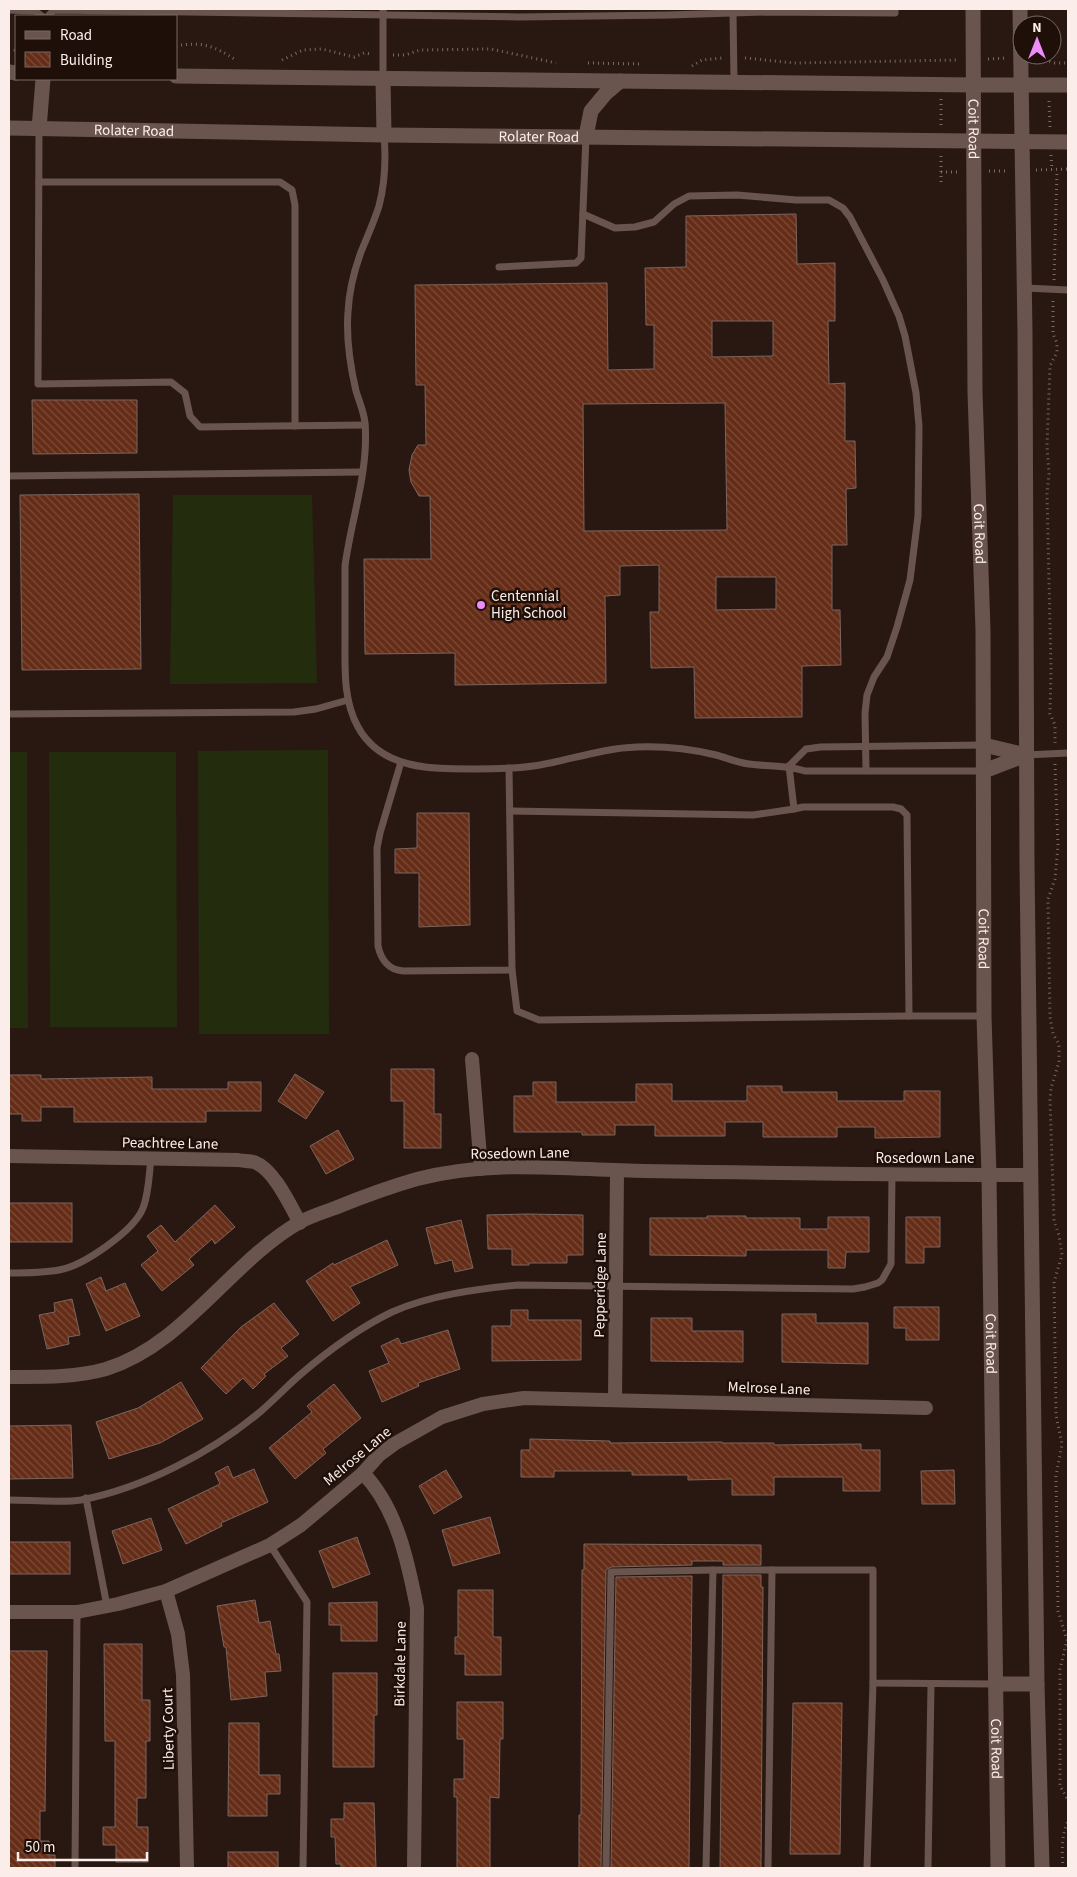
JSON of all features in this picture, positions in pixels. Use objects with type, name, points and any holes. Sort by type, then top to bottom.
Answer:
[{"type":"main road","name":"Coit Road","points":[[973,9],[975,392],[983,630],[984,1016],[989,1175],[998,1868]]},
{"type":"main road","points":[[1020,9],[1025,288],[1026,755],[1037,1684],[1042,1868]]},
{"type":"main road","points":[[178,76],[974,86],[1068,84]]},
{"type":"main road","points":[[383,78],[384,135]]},
{"type":"main road","points":[[39,129],[44,80]]},
{"type":"main road","points":[[586,136],[591,111],[620,82]]},
{"type":"main road","name":"Rolater Road","points":[[9,128],[384,135],[1068,142]]},
{"type":"main road","points":[[984,745],[1026,755]]},
{"type":"main road","points":[[984,771],[1026,755]]},
{"type":"main road","points":[[996,1684],[1037,1684]]},
{"type":"street","points":[[472,1059],[481,1169]]},
{"type":"street","name":"Peachtree Lane","points":[[9,1156],[238,1160],[254,1162],[263,1167],[272,1177],[300,1222]]},
{"type":"street","name":"Rosedown Lane","points":[[9,1377],[60,1377],[86,1373],[107,1368],[142,1353],[176,1328],[261,1250],[300,1222],[370,1194],[419,1179],[462,1170],[522,1166],[617,1171],[1031,1175]]},
{"type":"street","name":"Pepperidge Lane","points":[[615,1400],[617,1171]]},
{"type":"street","name":"Melrose Lane","points":[[9,1612],[77,1612],[166,1591],[270,1545],[301,1525],[362,1473],[379,1455],[394,1444],[442,1417],[469,1408],[524,1398],[926,1408]]},
{"type":"street","name":"Birkdale Lane","points":[[362,1473],[376,1490],[398,1534],[410,1570],[417,1608],[414,1868]]},
{"type":"street","name":"Liberty Court","points":[[166,1591],[178,1634],[183,1674],[187,1868]]},
{"type":"lane","points":[[54,9],[383,12],[519,17],[588,13],[720,11],[733,13],[895,13],[895,9]]},
{"type":"lane","points":[[9,10],[35,10],[41,15]]},
{"type":"lane","points":[[383,12],[383,78]]},
{"type":"lane","points":[[733,13],[734,82]]},
{"type":"lane","points":[[39,129],[38,384],[171,382],[185,393],[190,416],[200,427],[365,425]]},
{"type":"lane","points":[[384,135],[385,155],[380,198],[354,272],[348,312],[347,337],[365,425],[362,472],[357,508],[347,548],[345,566],[345,680],[352,714],[362,734],[380,750],[401,762],[416,767],[433,769],[509,768],[541,765],[595,752],[636,747],[688,750],[748,764],[790,766],[805,771],[984,771]]},
{"type":"lane","points":[[500,266],[576,263],[581,258],[586,136]]},
{"type":"lane","points":[[39,182],[280,182],[292,190],[295,205],[295,426]]},
{"type":"lane","points":[[582,214],[614,228],[635,227],[654,222],[683,197],[737,195],[796,200],[829,200],[843,208],[850,217],[883,280],[899,316],[913,372],[919,426],[918,516],[910,580],[887,657],[868,690],[865,713],[866,770]]},
{"type":"lane","points":[[1025,288],[1068,290]]},
{"type":"lane","points":[[9,476],[362,472]]},
{"type":"lane","points":[[9,714],[294,712],[316,709],[348,700]]},
{"type":"lane","points":[[794,810],[790,766],[806,749],[866,746],[984,745]]},
{"type":"lane","points":[[1026,755],[1068,753]]},
{"type":"lane","points":[[401,762],[380,834],[378,848],[378,946],[381,957],[392,968],[399,970],[512,970]]},
{"type":"lane","points":[[509,768],[512,970],[517,1011],[539,1020],[984,1016]]},
{"type":"lane","points":[[510,812],[753,815],[794,810],[803,807],[894,807],[901,809],[907,816],[909,1016]]},
{"type":"lane","points":[[9,1273],[60,1270],[89,1259],[115,1240],[133,1223],[143,1208],[152,1158]]},
{"type":"lane","points":[[9,1500],[77,1500],[86,1498],[132,1486],[200,1454],[236,1432],[326,1353],[350,1336],[393,1312],[433,1299],[518,1285],[853,1289],[872,1286],[882,1280],[891,1264],[892,1174]]},
{"type":"lane","points":[[86,1498],[107,1606]]},
{"type":"lane","points":[[270,1545],[307,1602],[303,1868]]},
{"type":"lane","points":[[706,1868],[713,1570]]},
{"type":"lane","points":[[768,1868],[772,1570]]},
{"type":"lane","points":[[606,1868],[611,1572],[873,1570],[867,1868]]},
{"type":"lane","points":[[75,1868],[77,1612]]},
{"type":"lane","points":[[872,1683],[932,1685],[996,1684]]},
{"type":"lane","points":[[928,1868],[932,1685]]},
{"type":"path","points":[[178,46],[193,43],[204,45],[219,49],[238,61]]},
{"type":"path","points":[[279,62],[303,50],[322,49],[354,57],[364,53],[383,55],[405,54],[420,50],[491,49],[556,63],[565,63]]},
{"type":"path","points":[[685,66],[693,66],[702,60],[711,58],[733,57],[794,63],[940,61],[941,182]]},
{"type":"path","points":[[584,63],[646,64]]},
{"type":"path","points":[[1046,65],[1052,170]]},
{"type":"path","points":[[941,172],[1068,169]]},
{"type":"path","points":[[1057,170],[1053,334],[1057,343],[1057,352],[1050,366],[1047,445],[1049,474],[1047,494],[1051,668],[1050,714],[1055,725],[1055,794],[1058,846],[1055,879],[1048,899],[1050,1017],[1053,1034],[1059,1044],[1059,1062],[1051,1088],[1050,1100],[1054,1220],[1059,1235],[1062,1255],[1054,1282],[1056,1415],[1062,1444],[1056,1476],[1058,1611],[1068,1640],[1060,1669],[1060,1786],[1068,1800]]},
{"type":"path","points":[[1063,1868],[1062,1846],[1064,1829],[1068,1821]]},
{"type":"green space","points":[[173,495],[312,495],[317,683],[170,684]]},
{"type":"green space","points":[[328,750],[329,1034],[199,1034],[198,751]]},
{"type":"green space","points":[[9,752],[27,752],[28,1028],[9,1028]]},
{"type":"green space","points":[[49,752],[176,752],[177,1027],[50,1027]]},
{"type":"building","name":"Centennial High School","points":[[796,214],[797,264],[835,263],[835,321],[828,321],[829,384],[845,383],[845,441],[855,441],[856,488],[846,489],[847,545],[832,545],[832,610],[840,610],[841,665],[802,666],[802,717],[695,718],[694,667],[651,668],[650,612],[659,612],[659,565],[620,566],[620,595],[605,596],[606,683],[455,685],[455,653],[365,654],[364,559],[431,559],[430,496],[419,496],[411,482],[409,470],[412,455],[418,445],[426,445],[425,385],[416,385],[415,285],[607,283],[608,370],[654,369],[654,325],[646,325],[645,268],[686,267],[686,216]],"holes":[[[712,321],[773,321],[773,356],[712,357]],[[725,403],[727,530],[584,531],[583,404]],[[716,577],[776,577],[776,609],[716,610]]]},
{"type":"building","points":[[32,400],[137,400],[137,453],[33,454]]},
{"type":"building","points":[[139,494],[141,669],[22,670],[20,495]]},
{"type":"building","points":[[417,813],[469,813],[470,925],[419,927],[419,873],[395,873],[395,849],[417,848]]},
{"type":"building","points":[[391,1069],[434,1069],[434,1114],[441,1114],[441,1148],[404,1148],[404,1101],[391,1101]]},
{"type":"building","points":[[295,1074],[324,1092],[306,1119],[278,1101]]},
{"type":"building","points":[[9,1075],[41,1075],[41,1079],[152,1077],[152,1089],[228,1089],[228,1082],[261,1082],[261,1111],[206,1111],[206,1122],[74,1122],[74,1107],[41,1107],[41,1121],[22,1121],[22,1114],[9,1114]]},
{"type":"building","points":[[533,1082],[556,1082],[556,1102],[636,1102],[636,1084],[672,1084],[672,1101],[747,1101],[747,1086],[782,1086],[782,1092],[837,1092],[837,1101],[904,1101],[904,1091],[940,1091],[940,1137],[875,1138],[875,1127],[837,1127],[837,1137],[763,1137],[763,1122],[725,1122],[725,1136],[655,1136],[655,1125],[615,1125],[615,1135],[582,1135],[582,1132],[514,1132],[514,1096],[533,1096]]},
{"type":"building","points":[[338,1130],[354,1159],[326,1174],[310,1146]]},
{"type":"building","points":[[9,1203],[72,1203],[72,1242],[9,1242]]},
{"type":"building","points":[[215,1205],[235,1227],[215,1244],[212,1239],[189,1259],[194,1265],[162,1291],[141,1265],[158,1251],[147,1236],[161,1225],[175,1242]]},
{"type":"building","points":[[487,1215],[583,1215],[583,1255],[567,1255],[567,1263],[512,1265],[512,1249],[488,1249]]},
{"type":"building","points":[[707,1216],[800,1218],[800,1229],[828,1229],[828,1217],[869,1217],[869,1252],[846,1252],[845,1268],[828,1268],[828,1250],[746,1250],[746,1256],[650,1255],[650,1218],[707,1218]]},
{"type":"building","points":[[906,1217],[940,1217],[940,1247],[924,1247],[924,1263],[906,1263]]},
{"type":"building","points":[[461,1220],[473,1268],[455,1272],[452,1260],[435,1264],[426,1228]]},
{"type":"building","points":[[387,1240],[398,1265],[350,1287],[360,1303],[333,1321],[306,1281],[333,1263],[334,1265]]},
{"type":"building","points":[[101,1277],[106,1291],[125,1283],[140,1316],[106,1331],[86,1284]]},
{"type":"building","points":[[72,1299],[80,1335],[68,1337],[69,1344],[47,1349],[39,1315],[55,1312],[54,1303]]},
{"type":"building","points":[[274,1303],[299,1334],[281,1348],[288,1356],[264,1374],[266,1376],[253,1389],[243,1378],[226,1394],[201,1368],[241,1327]]},
{"type":"building","points":[[894,1307],[939,1307],[939,1340],[906,1340],[906,1328],[894,1328]]},
{"type":"building","points":[[511,1310],[528,1310],[528,1320],[581,1320],[581,1360],[492,1361],[492,1326],[511,1326]]},
{"type":"building","points":[[782,1314],[816,1314],[816,1323],[868,1323],[868,1364],[782,1362]]},
{"type":"building","points":[[651,1318],[692,1318],[692,1331],[743,1331],[743,1362],[651,1361]]},
{"type":"building","points":[[448,1330],[460,1369],[418,1383],[419,1386],[382,1402],[369,1371],[389,1363],[381,1346],[398,1338],[401,1344]]},
{"type":"building","points":[[181,1382],[203,1419],[160,1443],[109,1459],[96,1422],[138,1408]]},
{"type":"building","points":[[334,1384],[361,1418],[323,1449],[326,1453],[295,1479],[269,1448],[312,1412],[307,1406]]},
{"type":"building","points":[[71,1425],[73,1478],[9,1479],[9,1426]]},
{"type":"building","points":[[530,1439],[610,1441],[610,1443],[861,1444],[861,1450],[880,1450],[880,1491],[843,1491],[843,1477],[774,1477],[774,1495],[732,1495],[732,1479],[688,1480],[688,1475],[632,1475],[632,1471],[554,1471],[554,1477],[521,1477],[521,1450],[530,1450]]},
{"type":"building","points":[[228,1466],[233,1478],[254,1469],[268,1502],[221,1523],[222,1526],[186,1544],[168,1509],[220,1484],[215,1473]]},
{"type":"building","points":[[446,1470],[462,1497],[434,1514],[419,1486]]},
{"type":"building","points":[[954,1470],[955,1504],[922,1504],[921,1471]]},
{"type":"building","points":[[490,1517],[500,1553],[453,1566],[442,1530]]},
{"type":"building","points":[[151,1518],[162,1550],[123,1564],[112,1531]]},
{"type":"building","points":[[357,1537],[370,1574],[333,1588],[319,1551]]},
{"type":"building","points":[[9,1542],[70,1542],[70,1574],[9,1574]]},
{"type":"building","points":[[584,1544],[761,1545],[761,1565],[723,1565],[723,1561],[692,1561],[692,1565],[611,1567],[606,1570],[601,1868],[579,1868],[582,1570],[584,1570]]},
{"type":"building","points":[[723,1575],[761,1575],[761,1587],[763,1587],[761,1868],[720,1868]]},
{"type":"building","points":[[692,1576],[689,1868],[611,1868],[616,1577]]},
{"type":"building","points":[[458,1590],[493,1590],[493,1637],[501,1637],[501,1675],[465,1675],[465,1654],[455,1654],[455,1637],[458,1637]]},
{"type":"building","points":[[255,1600],[259,1623],[270,1621],[276,1654],[279,1654],[281,1671],[265,1672],[267,1696],[231,1700],[226,1647],[224,1647],[217,1606]]},
{"type":"building","points":[[377,1602],[377,1641],[341,1641],[341,1625],[329,1625],[329,1603]]},
{"type":"building","points":[[104,1644],[142,1644],[142,1700],[150,1700],[150,1741],[146,1741],[146,1798],[137,1798],[137,1827],[148,1827],[148,1862],[116,1862],[116,1845],[103,1845],[103,1827],[115,1827],[115,1741],[105,1741]]},
{"type":"building","points":[[9,1651],[47,1651],[45,1811],[40,1811],[40,1841],[49,1841],[49,1855],[55,1855],[55,1868],[9,1868]]},
{"type":"building","points":[[333,1673],[377,1673],[377,1715],[374,1715],[374,1767],[333,1767]]},
{"type":"building","points":[[457,1702],[503,1702],[503,1739],[500,1739],[499,1798],[490,1797],[490,1868],[457,1868],[457,1797],[454,1797],[454,1779],[464,1779],[464,1739],[457,1739]]},
{"type":"building","points":[[793,1703],[842,1703],[840,1854],[790,1854]]},
{"type":"building","points":[[229,1723],[259,1723],[259,1775],[280,1775],[280,1794],[267,1794],[267,1816],[228,1816]]},
{"type":"building","points":[[344,1803],[374,1803],[376,1868],[341,1868],[341,1864],[336,1864],[335,1837],[331,1837],[331,1819],[344,1819]]},
{"type":"building","points":[[228,1852],[278,1852],[278,1868],[228,1868]]},
{"type":"place","name":"Centennial High School","points":[[481,605]]}]
